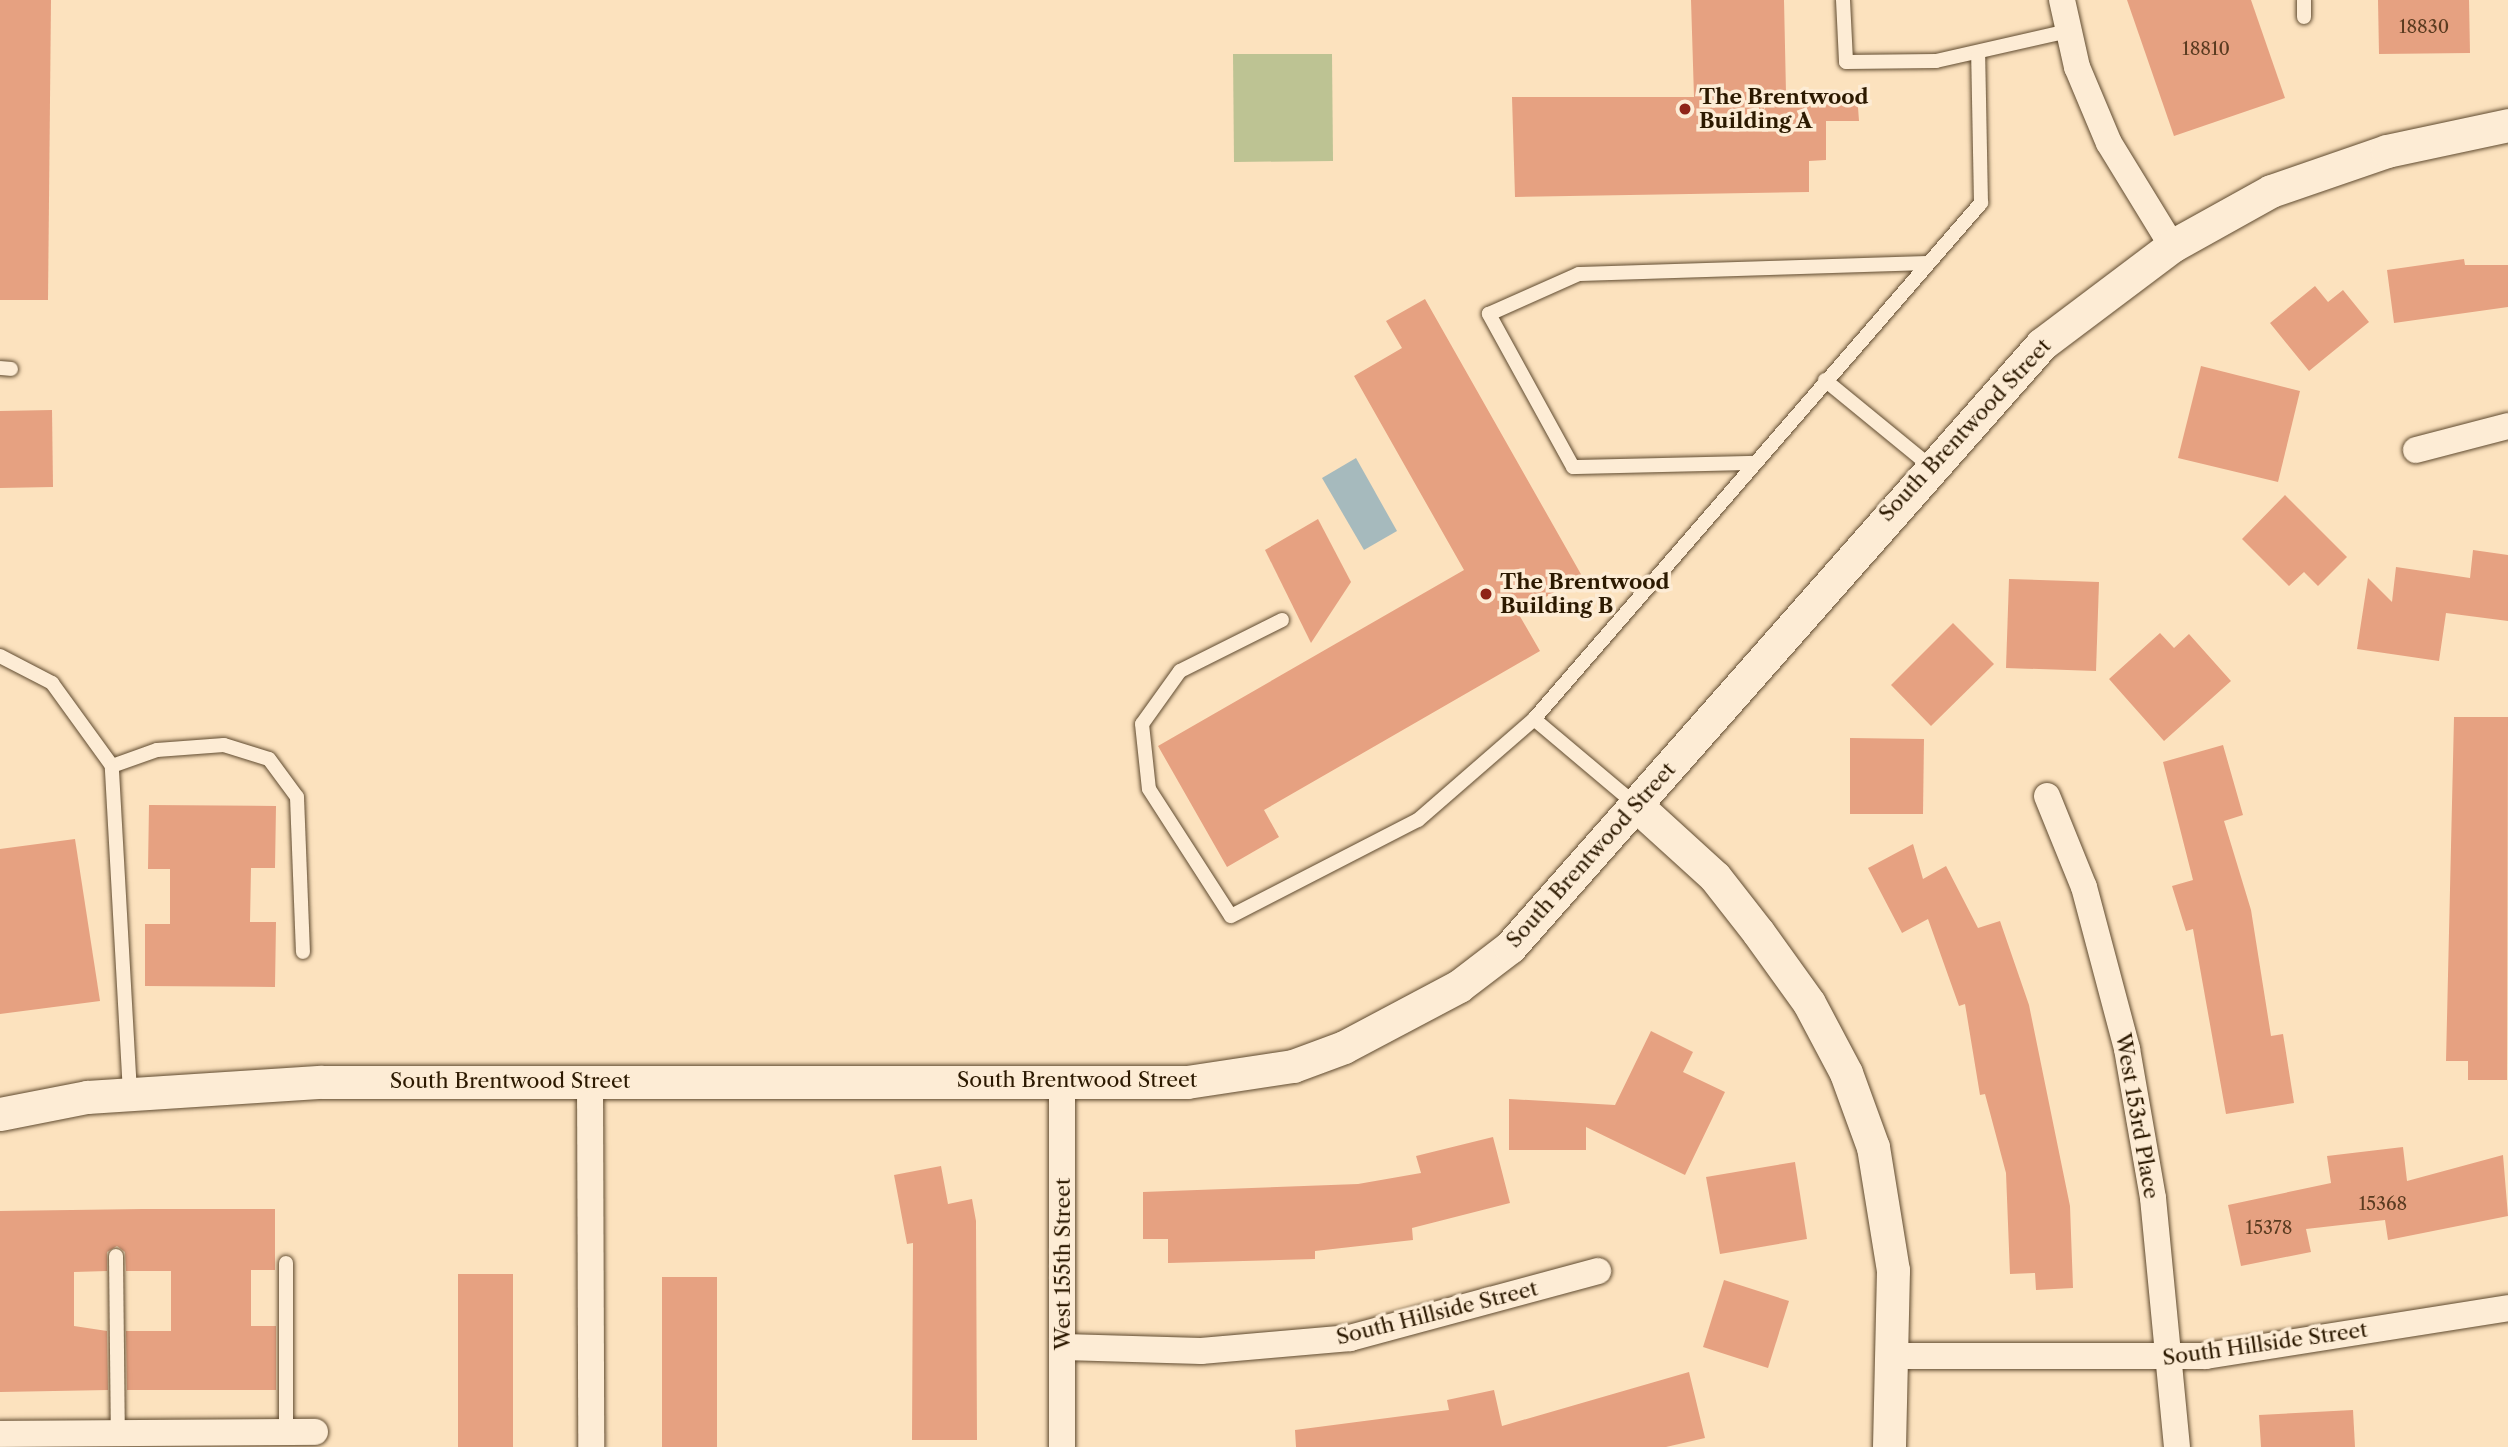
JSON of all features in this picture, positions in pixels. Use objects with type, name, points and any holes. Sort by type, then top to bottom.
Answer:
[{"type":"street","points":[[2062,0],[2068,31],[2109,144],[2172,246]]},
{"type":"street","name":"South Brentwood Street","points":[[0,1114],[130,1093],[331,1082],[1187,1082],[1293,1066],[1403,1019],[1510,947],[1637,806],[1929,465],[2042,344],[2172,246],[2272,191],[2387,151],[2508,125]]},
{"type":"street","points":[[2416,450],[2508,426]]},
{"type":"street","name":"West 153rd Place","points":[[2047,796],[2084,887],[2127,1049],[2153,1198],[2177,1447]]},
{"type":"street","points":[[1637,806],[1715,877],[1808,1003],[1846,1073],[1873,1147],[1886,1215],[1895,1356],[1889,1447]]},
{"type":"street","name":"West 155th Street","points":[[1062,1080],[1062,1447]]},
{"type":"street","points":[[590,1081],[591,1447]]},
{"type":"street","name":"South Hillside Street","points":[[1064,1347],[1200,1351],[1350,1338],[1598,1270]]},
{"type":"street","name":"South Hillside Street","points":[[1895,1356],[2167,1359],[2508,1308]]},
{"type":"street","points":[[0,1434],[315,1432]]},
{"type":"lane","points":[[1843,0],[1846,62],[1936,61],[2068,31]]},
{"type":"lane","points":[[2304,0],[2304,16]]},
{"type":"lane","points":[[1282,620],[1180,671],[1142,724],[1149,789],[1231,915],[1264,904],[1418,820],[1534,719],[1752,463],[1981,203],[1978,53]]},
{"type":"lane","points":[[1752,463],[1573,467],[1489,314],[1579,274],[1928,262]]},
{"type":"lane","points":[[1825,380],[1929,465]]},
{"type":"lane","points":[[0,656],[52,683],[112,766],[130,1093]]},
{"type":"lane","points":[[1534,719],[1637,806]]},
{"type":"lane","points":[[112,766],[158,750],[224,744],[269,759],[298,797],[303,952]]},
{"type":"lane","points":[[116,1256],[118,1433]]},
{"type":"lane","points":[[286,1263],[286,1432]]},
{"type":"green space","points":[[1233,54],[1332,54],[1333,161],[1234,162]]},
{"type":"shaded area","points":[[1356,458],[1397,531],[1364,550],[1322,478]]},
{"type":"building","points":[[0,0],[51,0],[48,300],[0,300]]},
{"type":"building","name":"The Brentwood Building A","points":[[1691,0],[1784,0],[1786,93],[1857,93],[1859,121],[1826,121],[1826,160],[1809,161],[1809,192],[1515,197],[1512,97],[1694,97]]},
{"type":"building","points":[[2127,0],[2251,0],[2285,98],[2174,136]]},
{"type":"building","points":[[2378,0],[2469,0],[2470,53],[2379,54]]},
{"type":"building","points":[[2464,259],[2465,265],[2508,265],[2508,307],[2394,323],[2387,270]]},
{"type":"building","points":[[2315,286],[2328,302],[2343,290],[2369,322],[2309,371],[2270,323]]},
{"type":"building","name":"The Brentwood Building B","points":[[1425,299],[1582,576],[1518,613],[1540,651],[1264,810],[1279,837],[1227,867],[1158,746],[1464,570],[1354,376],[1402,348],[1386,321]]},
{"type":"building","points":[[2201,366],[2300,391],[2278,482],[2178,458]]},
{"type":"building","points":[[52,410],[53,487],[0,488],[0,411]]},
{"type":"building","points":[[2285,495],[2347,557],[2318,586],[2304,572],[2289,586],[2242,539]]},
{"type":"building","points":[[1318,519],[1351,582],[1311,643],[1265,550]]},
{"type":"building","points":[[2473,550],[2508,555],[2508,621],[2446,613],[2439,661],[2357,649],[2368,578],[2392,602],[2396,567],[2470,578]]},
{"type":"building","points":[[2009,579],[2099,582],[2096,671],[2006,668]]},
{"type":"building","points":[[1953,623],[1994,664],[1931,726],[1891,685]]},
{"type":"building","points":[[2160,633],[2174,648],[2189,634],[2231,681],[2164,741],[2109,679]]},
{"type":"building","points":[[2454,717],[2508,717],[2507,1080],[2468,1080],[2468,1061],[2446,1061]]},
{"type":"building","points":[[1850,738],[1924,739],[1923,814],[1850,814]]},
{"type":"building","points":[[2223,745],[2243,815],[2224,821],[2251,910],[2271,1036],[2283,1034],[2294,1103],[2226,1114],[2193,929],[2186,931],[2172,886],[2193,880],[2163,762]]},
{"type":"building","points":[[149,805],[276,806],[275,868],[251,868],[250,922],[276,922],[275,987],[145,986],[145,924],[170,924],[170,869],[148,869]]},
{"type":"building","points":[[75,839],[100,1001],[0,1014],[0,849]]},
{"type":"building","points":[[1913,844],[1923,879],[1946,866],[1978,928],[2000,921],[2029,1005],[2070,1206],[2073,1288],[2036,1290],[2035,1273],[2010,1274],[2006,1173],[1985,1094],[1980,1095],[1965,1004],[1959,1006],[1928,919],[1902,933],[1868,868]]},
{"type":"building","points":[[1651,1031],[1693,1052],[1683,1072],[1725,1092],[1685,1175],[1586,1127],[1586,1150],[1509,1150],[1509,1099],[1615,1105]]},
{"type":"building","points":[[1493,1137],[1510,1203],[1412,1228],[1413,1240],[1315,1251],[1315,1259],[1168,1263],[1168,1239],[1143,1239],[1143,1192],[1358,1184],[1421,1173],[1416,1156]]},
{"type":"building","points":[[2403,1147],[2407,1181],[2503,1155],[2508,1216],[2388,1240],[2385,1220],[2306,1229],[2311,1252],[2241,1266],[2228,1205],[2331,1183],[2327,1156]]},
{"type":"building","points":[[1795,1162],[1807,1239],[1720,1254],[1706,1177]]},
{"type":"building","points":[[941,1166],[948,1204],[972,1199],[976,1221],[977,1440],[912,1440],[913,1243],[907,1244],[894,1175]]},
{"type":"building","points":[[275,1209],[275,1270],[251,1270],[251,1326],[276,1326],[276,1390],[127,1390],[126,1331],[171,1331],[171,1271],[126,1271],[125,1252],[117,1246],[107,1252],[107,1271],[74,1272],[74,1326],[107,1331],[108,1390],[0,1392],[0,1211]]},
{"type":"building","points":[[458,1274],[513,1274],[513,1447],[458,1447]]},
{"type":"building","points":[[662,1277],[717,1277],[717,1447],[662,1447]]},
{"type":"building","points":[[1724,1280],[1789,1301],[1768,1368],[1703,1347]]},
{"type":"building","points":[[1689,1372],[1705,1438],[1666,1447],[1296,1447],[1295,1430],[1449,1410],[1447,1400],[1494,1390],[1502,1426]]},
{"type":"building","points":[[2353,1410],[2355,1447],[2261,1447],[2259,1415]]},
{"type":"place","name":"The Brentwood Building A","points":[[1685,109]]},
{"type":"place","name":"The Brentwood Building B","points":[[1486,594]]}]
